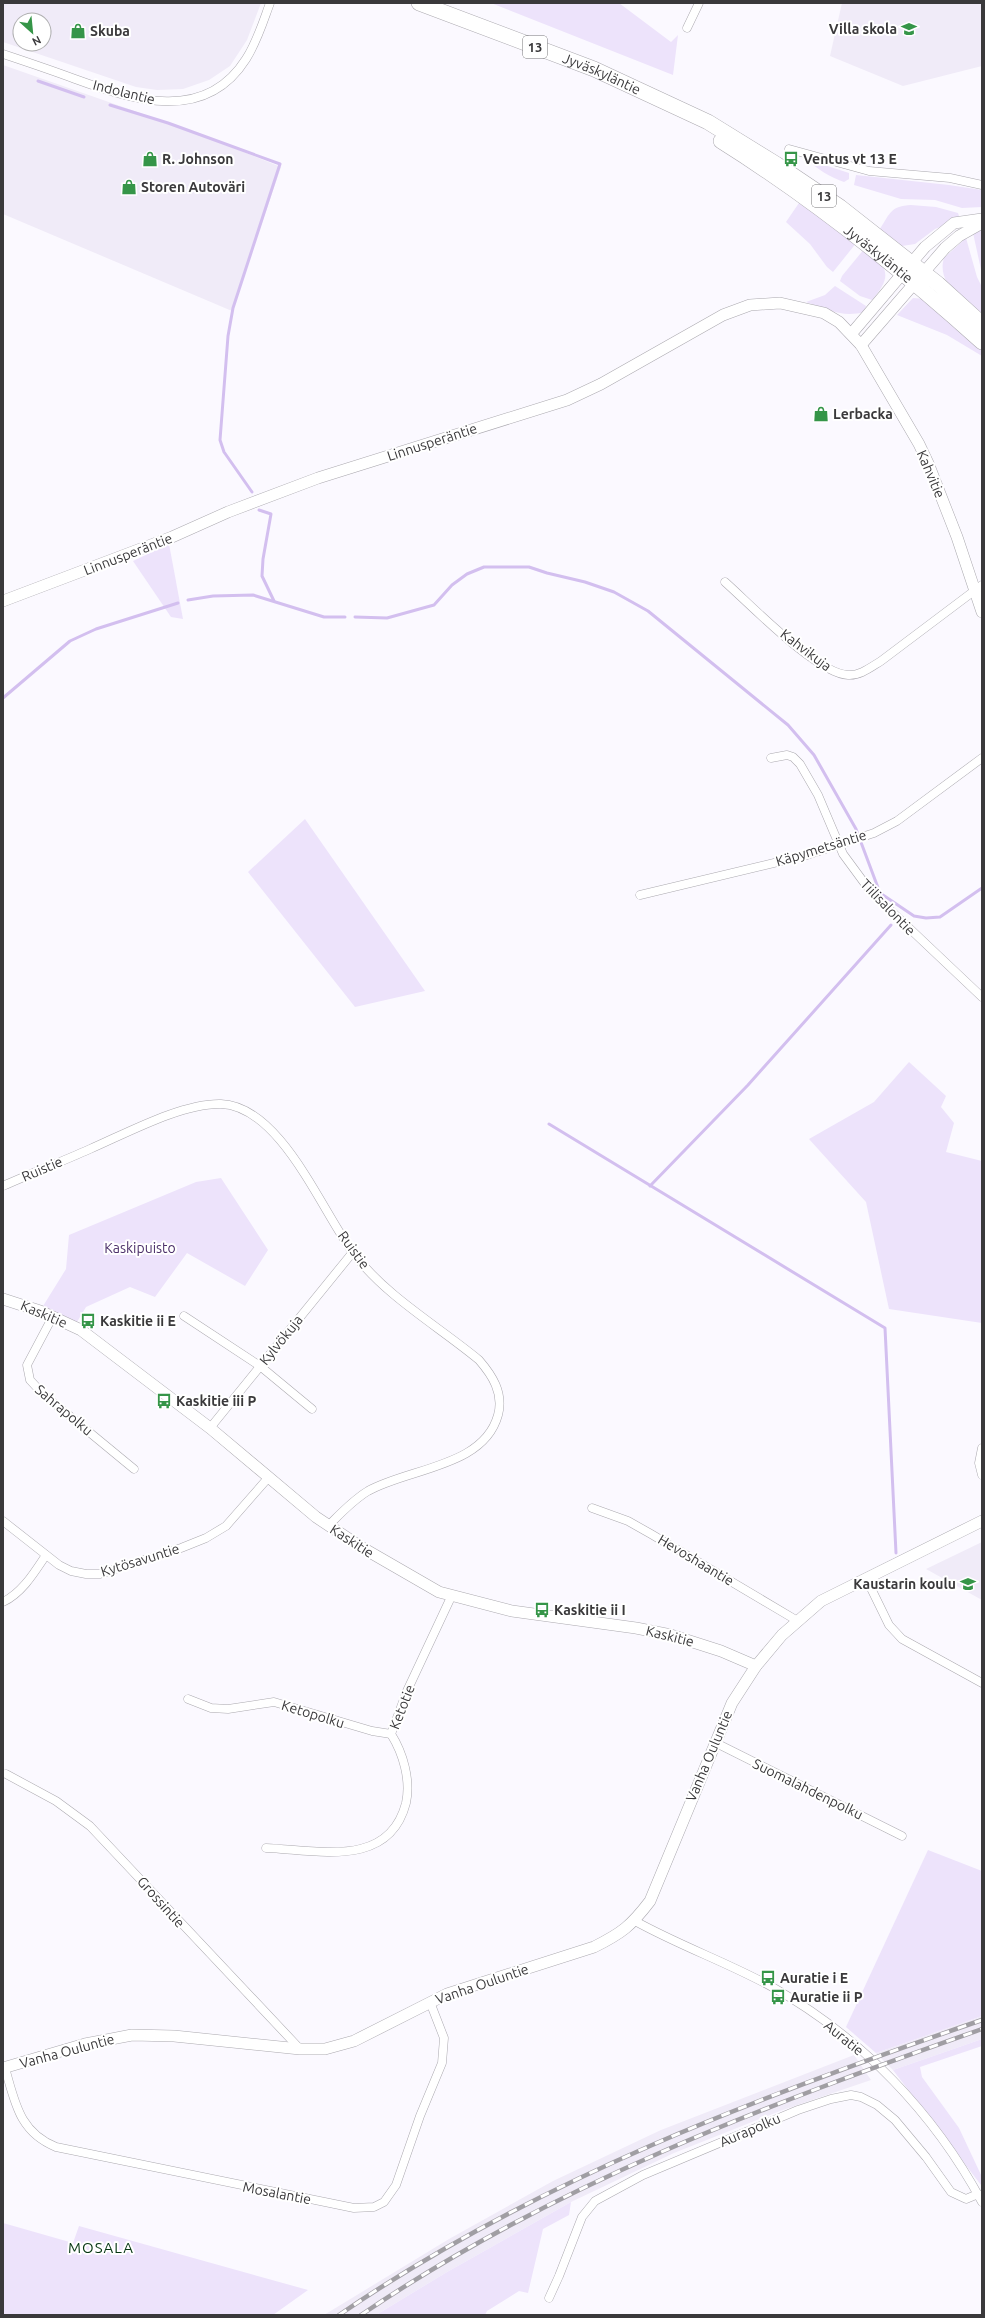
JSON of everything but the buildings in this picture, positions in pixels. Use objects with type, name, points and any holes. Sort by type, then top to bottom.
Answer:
[{"type":"highway","name":"Jyväskyläntie","points":[[419,3],[594,69],[708,122],[750,147],[840,207],[919,277],[982,324]]},
{"type":"highway","name":"Jyväskyläntie","points":[[919,277],[982,342]]},
{"type":"street","name":"Indolantie","points":[[3,54],[101,88],[143,100],[176,102],[191,99],[211,91],[234,75],[246,59],[256,41],[270,3]]},
{"type":"street","points":[[687,28],[699,3]]},
{"type":"street","points":[[789,149],[869,171],[956,179],[982,185]]},
{"type":"street","points":[[852,333],[924,247],[954,223],[982,219]]},
{"type":"street","points":[[861,345],[945,248],[963,233],[982,223]]},
{"type":"street","name":"Linnusperäntie","points":[[3,601],[172,537],[228,512],[318,478],[567,400],[601,384],[723,315],[750,305],[780,303],[824,313],[839,322],[852,333],[861,345]]},
{"type":"street","name":"Kahvitie","points":[[861,345],[928,463],[978,588],[982,612]]},
{"type":"street","name":"Kahvikuja","points":[[725,582],[828,670],[848,675],[864,671],[881,661],[978,588]]},
{"type":"street","name":"Tiilisalontie","points":[[771,758],[787,755],[793,757],[800,764],[813,785],[839,845],[850,865],[876,898],[982,997]]},
{"type":"street","name":"Käpymetsäntie","points":[[640,894],[807,855],[874,833],[897,820],[982,758]]},
{"type":"street","name":"Ruistie","points":[[3,1186],[186,1109],[203,1105],[223,1104],[241,1109],[259,1117],[271,1129],[287,1148],[353,1252],[368,1271],[479,1360],[490,1373],[496,1384],[500,1397],[499,1411],[491,1432],[470,1452],[367,1492],[355,1500],[329,1525]]},
{"type":"street","name":"Kylvökuja","points":[[210,1428],[353,1252]]},
{"type":"street","name":"Kaskitie","points":[[3,1299],[53,1316],[81,1330],[210,1428],[268,1478],[329,1525],[361,1548],[439,1592],[512,1611],[636,1628],[671,1635],[721,1651],[756,1666]]},
{"type":"street","name":"Sahrapolku","points":[[53,1316],[27,1365],[30,1380],[43,1394],[134,1469]]},
{"type":"street","points":[[184,1316],[260,1366],[312,1409]]},
{"type":"street","points":[[982,1448],[979,1463],[982,1475]]},
{"type":"street","name":"Kytösavuntie","points":[[3,1521],[46,1555],[71,1570],[86,1574],[100,1574],[181,1548],[206,1538],[226,1526],[268,1478]]},
{"type":"street","name":"Hevoshaantie","points":[[592,1508],[628,1521],[796,1620]]},
{"type":"street","name":"Vanha Ouluntie","points":[[4,2068],[85,2044],[132,2035],[174,2036],[300,2049],[325,2049],[354,2041],[447,1994],[594,1947],[617,1935],[635,1921],[657,1888],[667,1855],[714,1742],[732,1703],[756,1666],[796,1620],[822,1601],[982,1521]]},
{"type":"street","points":[[3,1602],[15,1594],[31,1578],[46,1555]]},
{"type":"street","points":[[866,1578],[886,1621],[902,1639],[982,1683]]},
{"type":"street","name":"Ketotie","points":[[266,1848],[354,1851],[370,1847],[385,1840],[395,1828],[403,1812],[408,1795],[407,1778],[402,1758],[391,1734],[407,1691],[452,1595]]},
{"type":"street","name":"Ketopolku","points":[[188,1699],[211,1708],[228,1709],[274,1702],[372,1731],[391,1734]]},
{"type":"street","name":"Suomalahdenpolku","points":[[714,1742],[902,1836]]},
{"type":"street","name":"Grossintie","points":[[6,1774],[56,1801],[90,1826],[300,2049]]},
{"type":"street","name":"Auratie","points":[[635,1921],[772,1987],[819,2017],[849,2040],[888,2074],[912,2100],[951,2148],[982,2202]]},
{"type":"street","name":"Mosalantie","points":[[4,2068],[16,2106],[26,2124],[34,2135],[56,2147],[289,2196],[365,2209],[384,2202],[396,2185],[425,2103],[442,2063],[444,2038],[430,2002]]},
{"type":"street","name":"Aurapolku","points":[[549,2298],[582,2217],[588,2208],[601,2196],[643,2175],[830,2098],[850,2095],[860,2097],[877,2105],[895,2120],[922,2152],[951,2192],[966,2199],[978,2194]]},
{"type":"shaded area","points":[[3,3],[261,3],[247,40],[230,66],[209,80],[183,89],[157,90],[136,87],[33,52],[52,52],[52,12],[12,12],[12,45],[3,42]]},
{"type":"shaded area","name":"Villa skola","points":[[842,3],[982,3],[982,66],[903,86],[830,56]]},
{"type":"shaded area","points":[[3,65],[183,128],[281,167],[232,311],[3,214]]},
{"type":"shaded area","name":"Kaustarin koulu","points":[[982,1542],[982,1600],[926,1569]]},
{"type":"shaded area","points":[[982,2016],[982,2039],[893,2070],[876,2053]]},
{"type":"shaded area","points":[[854,2055],[871,2080],[780,2111],[674,2153],[571,2202],[447,2272],[376,2315],[324,2315],[449,2239],[553,2181],[661,2130]]},
{"type":"green space","points":[[491,3],[619,3],[671,42],[678,35],[673,75]]},
{"type":"green space","points":[[806,159],[849,173],[849,179],[844,182],[834,178]]},
{"type":"green space","points":[[856,175],[982,190],[982,207],[962,208],[935,200],[901,199],[854,185]]},
{"type":"green space","points":[[799,203],[857,242],[833,272],[827,267],[810,244],[786,222]]},
{"type":"green space","points":[[911,205],[936,207],[958,213],[960,219],[935,229],[915,244],[902,246],[880,229],[892,211],[899,207]]},
{"type":"green space","points":[[982,229],[982,274],[973,233]]},
{"type":"green space","points":[[966,238],[977,277],[982,287],[982,316],[953,291],[944,276],[944,258]]},
{"type":"green space","points":[[865,248],[879,261],[885,272],[883,284],[872,300],[860,296],[840,281],[842,276]]},
{"type":"green space","points":[[835,286],[866,306],[864,312],[849,314],[834,312],[806,302],[825,295]]},
{"type":"green space","points":[[913,298],[926,299],[982,349],[982,356],[947,335],[897,315]]},
{"type":"green space","points":[[169,544],[183,619],[171,617],[133,561]]},
{"type":"green space","points":[[305,819],[425,991],[355,1007],[248,872]]},
{"type":"green space","points":[[909,1062],[946,1096],[941,1107],[954,1123],[946,1152],[982,1161],[982,1323],[889,1309],[866,1202],[809,1139],[874,1102]]},
{"type":"green space","name":"Kaskipuisto","points":[[221,1178],[268,1250],[245,1286],[187,1253],[155,1297],[130,1287],[86,1307],[74,1327],[40,1311],[66,1269],[69,1235],[196,1182]]},
{"type":"green space","points":[[928,1850],[982,1871],[982,2016],[876,2053],[846,2027]]},
{"type":"green space","points":[[982,2039],[982,2046],[920,2067],[922,2077],[959,2128],[982,2177],[981,2185],[893,2070]]},
{"type":"green space","points":[[571,2202],[569,2215],[543,2229],[528,2293],[519,2291],[487,2311],[485,2315],[376,2315],[447,2272]]},
{"type":"green space","points":[[3,2223],[73,2243],[79,2226],[308,2290],[273,2315],[3,2315]]},
{"type":"waterway","points":[[38,81],[84,97]]},
{"type":"waterway","points":[[110,105],[168,123],[280,164],[233,308],[228,336],[220,440],[224,452],[252,492]]},
{"type":"waterway","points":[[259,510],[271,514],[263,559],[262,576],[274,601]]},
{"type":"waterway","points":[[355,617],[387,618],[434,605],[452,585],[467,574],[484,567],[529,567],[585,582],[614,592],[648,611],[788,725],[814,755],[856,829],[880,893],[914,916],[926,918],[940,917],[982,888]]},
{"type":"waterway","points":[[188,600],[213,596],[253,595],[324,617],[345,617]]},
{"type":"waterway","points":[[3,698],[70,641],[96,629],[178,603]]},
{"type":"waterway","points":[[650,1186],[748,1085],[891,925]]},
{"type":"waterway","points":[[549,1124],[885,1328],[896,1553]]},
{"type":"railway","points":[[339,2315],[414,2267],[491,2223],[570,2183],[650,2146],[815,2080],[982,2020]]},
{"type":"railway","points":[[361,2315],[434,2268],[509,2226],[585,2187],[662,2152],[741,2119],[820,2088],[982,2029]]},
{"type":"place","name":"Villa skola","points":[[909,29]]},
{"type":"place","name":"Skuba","points":[[78,31]]},
{"type":"place","name":"R. Johnson","points":[[150,159]]},
{"type":"place","name":"Ventus vt 13 E","points":[[791,159]]},
{"type":"place","name":"Storen Autoväri","points":[[129,187]]},
{"type":"place","name":"Lerbacka","points":[[821,414]]},
{"type":"place","name":"Kaskitie ii E","points":[[88,1321]]},
{"type":"place","name":"Kaskitie iii P","points":[[164,1401]]},
{"type":"place","name":"Kaustarin koulu","points":[[968,1584]]},
{"type":"place","name":"Kaskitie ii I","points":[[542,1610]]},
{"type":"place","name":"Auratie i E","points":[[768,1978]]},
{"type":"place","name":"Auratie ii P","points":[[778,1997]]},
{"type":"district","name":"MOSALA","points":[[101,2248]]}]
